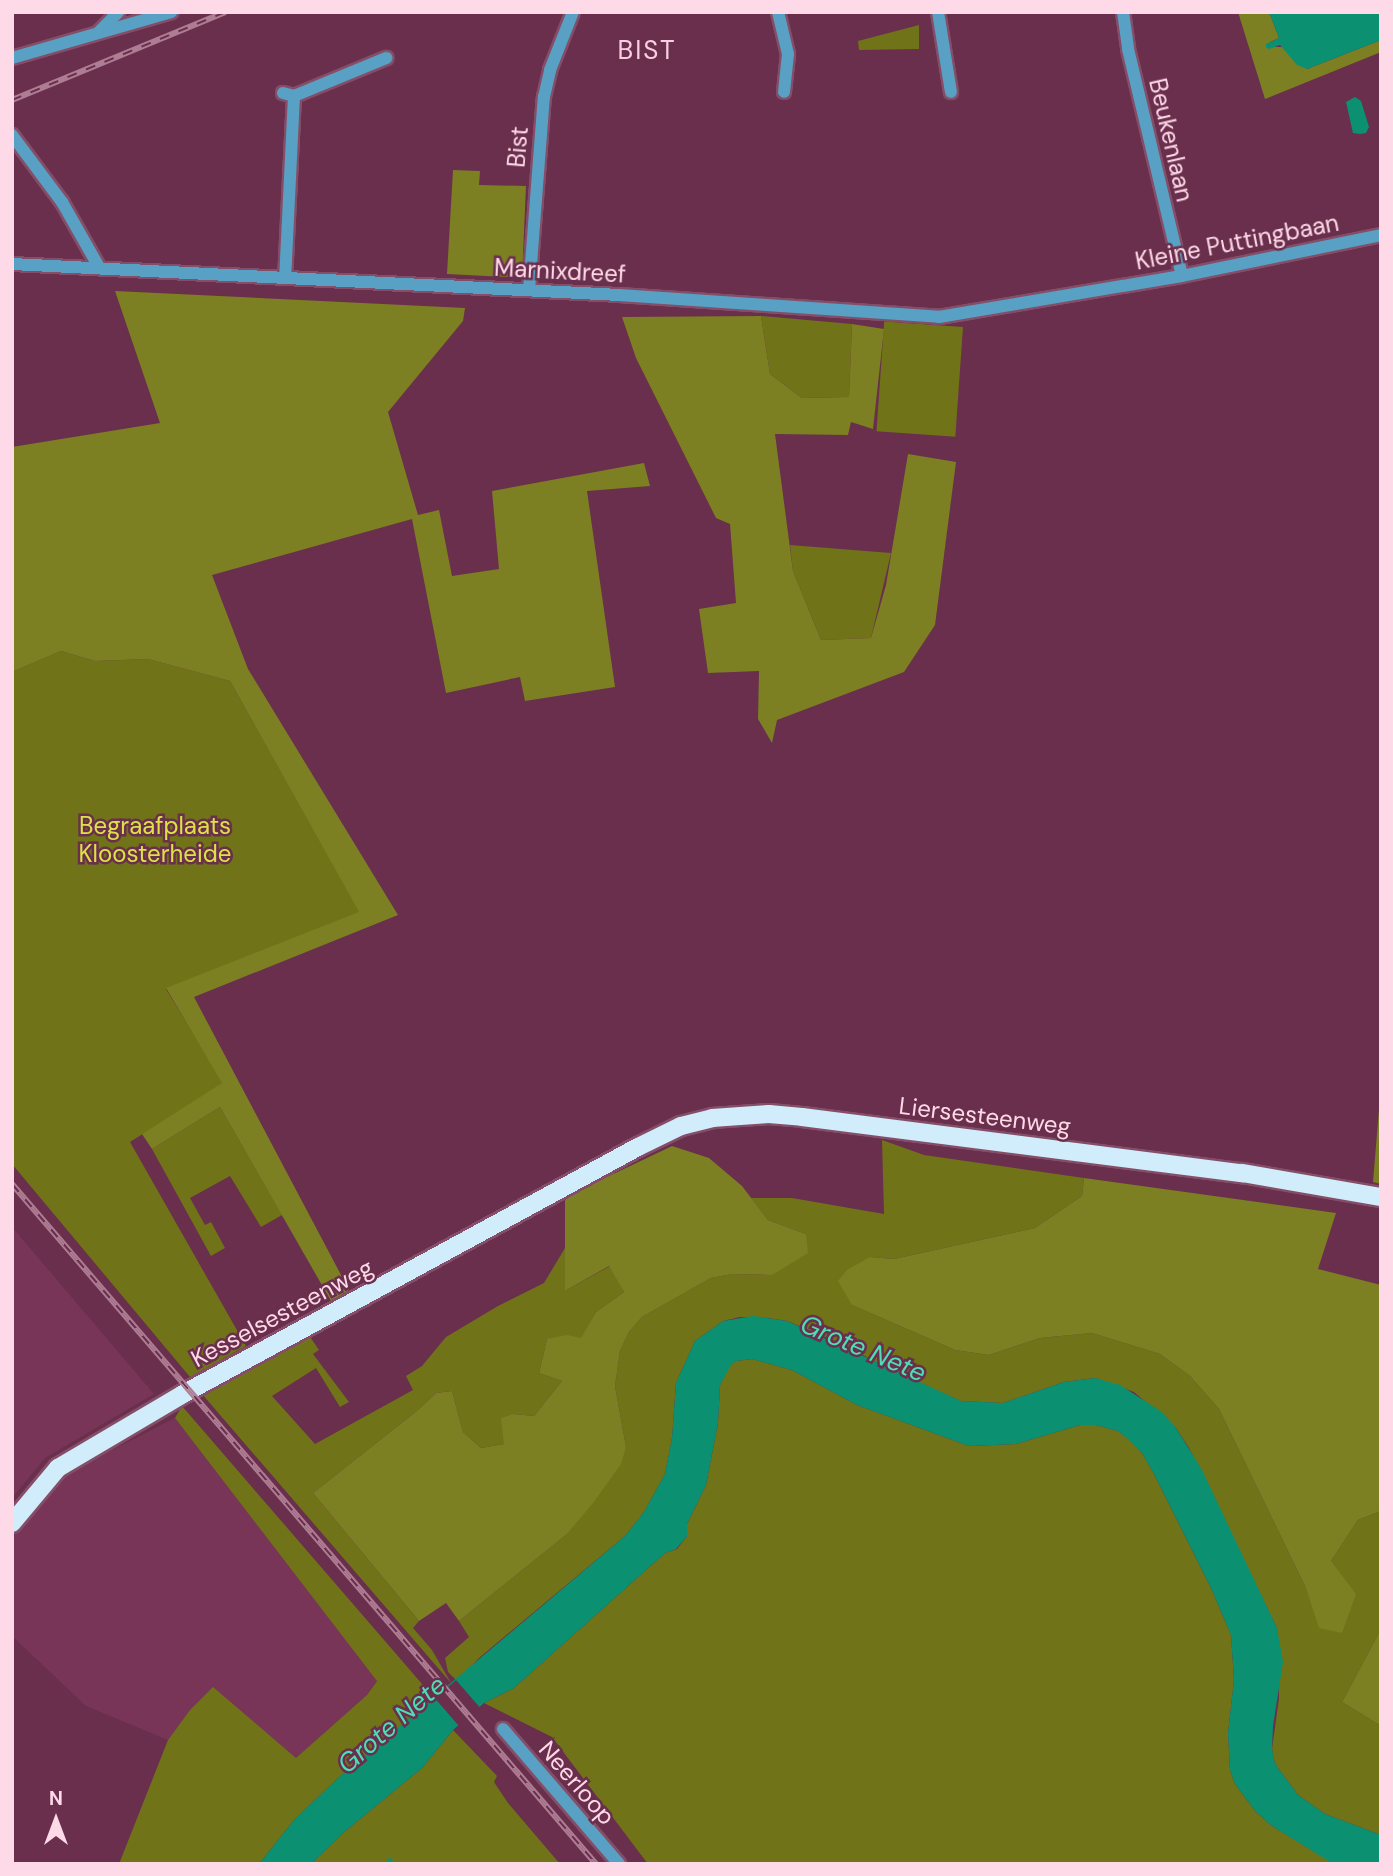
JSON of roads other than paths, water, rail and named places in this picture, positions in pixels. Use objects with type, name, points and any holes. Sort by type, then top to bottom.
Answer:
[{"type":"main road","name":"Liersesteenweg","points":[[593,1171],[681,1126],[727,1115],[778,1114],[1242,1173],[1381,1197]]},
{"type":"main road","name":"Kesselsesteenweg","points":[[12,1522],[52,1474],[73,1458],[183,1394],[593,1171]]},
{"type":"street","points":[[99,33],[118,12]]},
{"type":"street","points":[[12,58],[171,12]]},
{"type":"street","name":"Bist","points":[[529,290],[544,97],[550,70],[573,12]]},
{"type":"street","points":[[778,12],[788,54],[783,92]]},
{"type":"street","points":[[938,12],[951,92]]},
{"type":"street","name":"Beukenlaan","points":[[1123,12],[1128,50],[1182,276]]},
{"type":"street","points":[[285,278],[289,94],[386,58]]},
{"type":"street","points":[[12,135],[62,202],[99,267]]},
{"type":"street","name":"Kleine Puttingbaan","points":[[1102,289],[1182,276],[1381,235]]},
{"type":"street","name":"Marnixdreef","points":[[12,264],[529,290],[930,317],[976,313],[1102,289]]},
{"type":"street","name":"Neerloop","points":[[503,1729],[620,1864]]},
{"type":"waterway","points":[[390,1860],[393,1864]]},
{"type":"railway","points":[[12,100],[226,12]]},
{"type":"railway","points":[[12,1184],[596,1864]]},
{"type":"district","name":"BIST","points":[[647,51]]},
{"type":"park label","name":"Begraafplaats Kloosterheide","points":[[155,840]]},
{"type":"water label","name":"Grote Nete","points":[[863,1349]]},
{"type":"water label","name":"Grote Nete","points":[[392,1725]]}]
